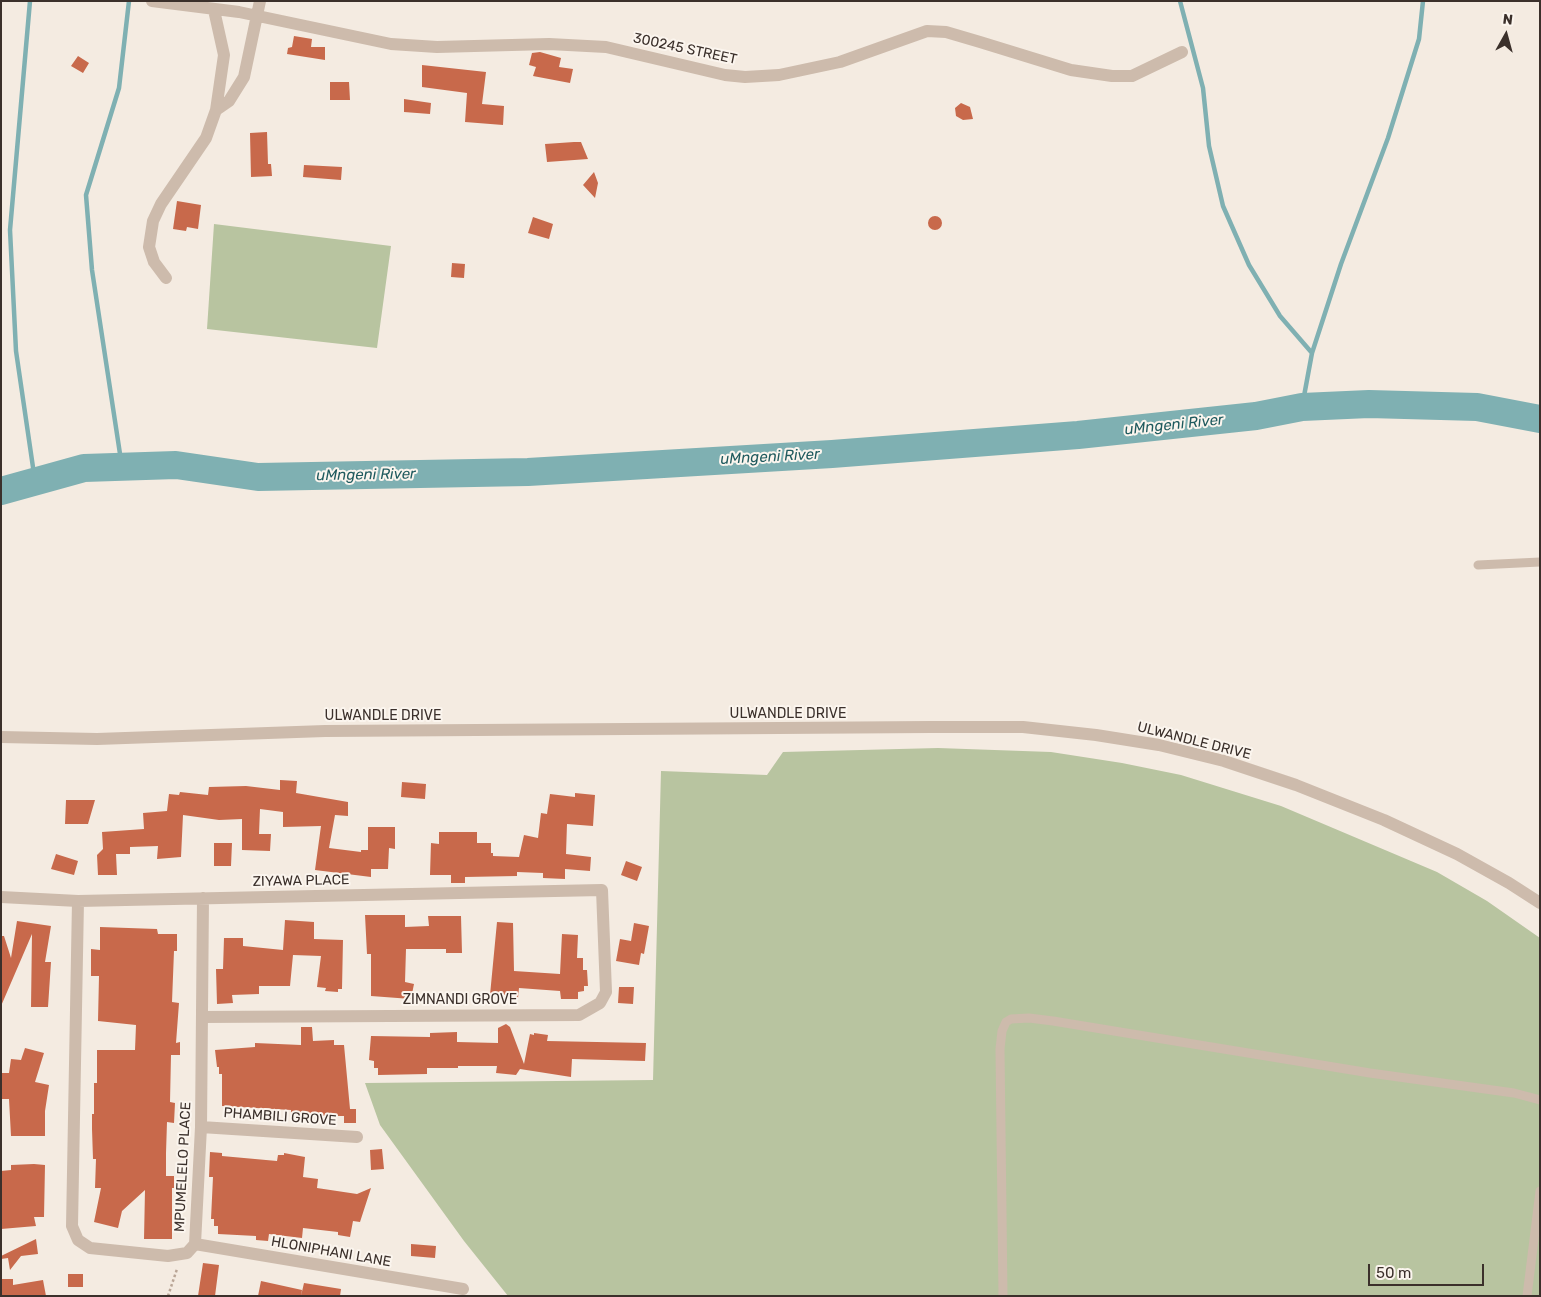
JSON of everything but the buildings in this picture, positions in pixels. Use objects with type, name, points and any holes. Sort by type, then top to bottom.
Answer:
[{"type":"street","name":"300245 STREET","points":[[152,1],[239,12],[391,44],[437,47],[549,44],[606,48],[725,75],[745,77],[779,75],[840,62],[927,31],[946,32],[1071,70],[1112,76],[1132,76],[1182,52]]},
{"type":"street","points":[[216,110],[229,101],[244,77],[260,1]]},
{"type":"street","points":[[166,278],[154,262],[150,247],[155,214],[206,138],[216,110],[224,55],[214,10]]},
{"type":"street","name":"ULWANDLE DRIVE","points":[[1,737],[97,739],[334,731],[1023,727],[1159,745],[1224,761],[1296,785],[1384,820],[1457,854],[1540,903]]},
{"type":"street","name":"ZIYAWA PLACE","points":[[1,896],[78,901],[602,890]]},
{"type":"street","name":"ZIMNANDI GROVE","points":[[202,1017],[579,1015],[600,1003],[606,992],[602,890]]},
{"type":"street","name":"MPUMELELO PLACE","points":[[182,1254],[187,1253],[194,1244],[201,1127],[203,898]]},
{"type":"street","points":[[78,901],[72,1226],[78,1240],[90,1248],[158,1255],[182,1254]]},
{"type":"street","name":"PHAMBILI GROVE","points":[[201,1127],[358,1137]]},
{"type":"street","name":"HLONIPHANI LANE","points":[[194,1244],[463,1289]]},
{"type":"lane","points":[[1478,566],[1540,562]]},
{"type":"lane","points":[[1002,1296],[1000,1049],[1002,1031],[1006,1022],[1011,1018],[1053,1021],[1370,1074],[1514,1093],[1540,1100]]},
{"type":"lane","points":[[1527,1296],[1540,1191]]},
{"type":"path","points":[[168,1296],[182,1254]]},
{"type":"green space","points":[[214,224],[391,246],[377,348],[207,329]]},
{"type":"green space","points":[[938,748],[1051,752],[1122,763],[1181,775],[1281,806],[1437,872],[1487,901],[1540,938],[1540,1296],[508,1296],[464,1241],[380,1125],[365,1083],[653,1080],[661,771],[767,775],[783,752]]},
{"type":"waterway","points":[[30,1],[10,230],[16,351],[35,481]]},
{"type":"waterway","points":[[122,467],[92,270],[86,195],[119,88],[129,1]]},
{"type":"waterway","points":[[1180,1],[1203,88],[1209,146],[1223,206],[1249,265],[1280,316],[1312,353]]},
{"type":"waterway","points":[[1302,407],[1312,353],[1341,264],[1388,138],[1419,39],[1423,1]]},
{"type":"waterway","name":"uMngeni River","points":[[1,491],[84,468],[176,465],[258,477],[528,472],[832,454],[1078,435],[1256,416],[1302,407],[1369,404],[1477,407],[1540,419]]}]
